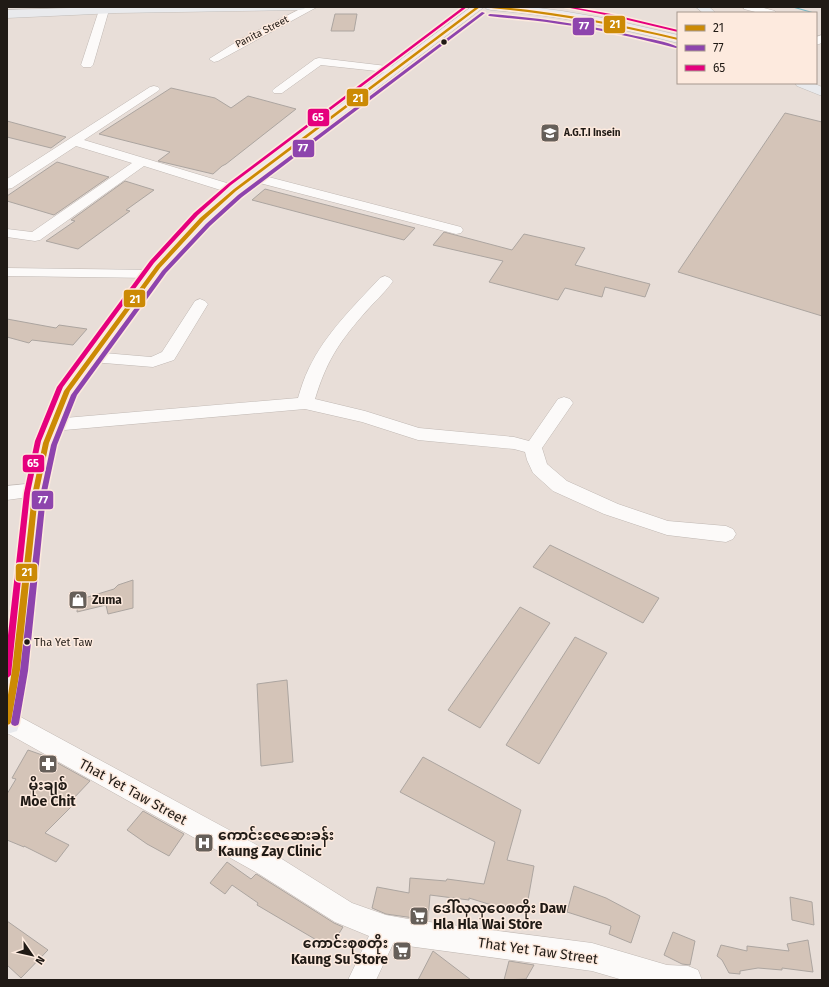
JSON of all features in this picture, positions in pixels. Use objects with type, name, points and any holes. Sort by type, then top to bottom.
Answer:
[{"type":"main road","points":[[7,14],[104,10],[117,8],[300,7]]},
{"type":"main road","points":[[7,721],[16,670],[36,490],[46,443],[67,391],[154,274],[202,219],[235,190],[478,7]]},
{"type":"main road","points":[[491,7],[536,11],[596,20],[677,39]]},
{"type":"main road","points":[[804,84],[822,92]]},
{"type":"street","name":"Panita Street","points":[[214,59],[245,41],[312,7]]},
{"type":"street","points":[[748,7],[767,12]]},
{"type":"street","points":[[87,65],[104,10]]},
{"type":"street","points":[[278,91],[319,62],[395,70]]},
{"type":"street","points":[[7,185],[154,88]]},
{"type":"street","points":[[74,141],[235,190]]},
{"type":"street","points":[[7,233],[35,237],[142,162]]},
{"type":"street","points":[[7,168],[25,173]]},
{"type":"street","points":[[253,177],[456,230]]},
{"type":"street","points":[[7,272],[154,274]]},
{"type":"street","points":[[305,403],[317,368],[330,348],[348,322],[385,282]]},
{"type":"street","points":[[92,357],[153,362],[168,356],[200,304]]},
{"type":"street","points":[[53,425],[305,403],[365,417],[418,434],[514,443],[533,448]]},
{"type":"street","points":[[564,403],[533,448],[540,468],[560,486],[611,509],[667,528],[726,534]]},
{"type":"street","points":[[7,493],[36,490]]},
{"type":"street","name":"That Yet Taw Street","points":[[7,721],[268,865],[344,913],[386,929],[592,957],[671,979]]},
{"type":"street","points":[[362,980],[386,929]]},
{"type":"building","points":[[335,14],[357,14],[354,31],[331,31]]},
{"type":"building","points":[[171,88],[215,98],[231,108],[248,96],[296,109],[213,174],[158,161],[170,152],[99,134]]},
{"type":"building","points":[[785,113],[822,122],[822,316],[678,272]]},
{"type":"building","points":[[7,121],[66,137],[51,148],[7,137]]},
{"type":"building","points":[[57,162],[109,177],[54,215],[7,201],[7,196]]},
{"type":"building","points":[[125,181],[154,190],[126,210],[130,211],[78,249],[46,241],[75,221],[71,220]]},
{"type":"building","points":[[265,189],[415,228],[404,240],[252,200]]},
{"type":"building","points":[[444,232],[512,250],[524,234],[585,248],[575,265],[650,284],[645,297],[605,287],[602,297],[565,288],[558,300],[489,282],[503,261],[433,245]]},
{"type":"building","points":[[7,319],[56,328],[59,325],[87,329],[73,345],[32,340],[29,343],[7,337]]},
{"type":"building","points":[[550,545],[659,598],[643,623],[533,567]]},
{"type":"building","points":[[133,580],[133,608],[108,614],[106,605],[77,612],[78,600],[114,589],[118,585]]},
{"type":"building","points":[[520,607],[550,623],[480,728],[448,710]]},
{"type":"building","points":[[575,637],[607,653],[539,764],[506,745]]},
{"type":"building","points":[[287,680],[293,762],[261,766],[257,684]]},
{"type":"building","points":[[28,750],[45,756],[90,781],[72,800],[74,804],[45,833],[69,845],[56,862],[24,846],[7,840],[7,794],[16,779],[12,778]]},
{"type":"building","points":[[423,757],[521,810],[507,860],[534,866],[526,911],[499,904],[498,907],[469,898],[469,900],[430,895],[428,920],[386,914],[372,908],[377,887],[409,893],[410,878],[446,881],[447,879],[484,884],[495,842],[400,792]]},
{"type":"building","points":[[143,811],[184,834],[169,856],[147,844],[127,830]]},
{"type":"building","points":[[227,862],[251,879],[256,874],[258,875],[334,923],[343,927],[330,948],[257,905],[258,903],[232,885],[225,894],[210,883]]},
{"type":"building","points":[[574,886],[606,898],[640,916],[631,943],[609,934],[611,926],[567,912]]},
{"type":"building","points":[[790,897],[812,902],[814,925],[792,920]]},
{"type":"building","points":[[7,921],[48,950],[21,978],[7,965]]},
{"type":"building","points":[[673,932],[695,941],[690,965],[682,964],[664,955]]},
{"type":"building","points":[[808,940],[813,972],[782,968],[782,970],[758,968],[740,971],[740,974],[729,973],[722,960],[717,956],[721,945],[747,951],[747,946],[789,951],[787,944]]},
{"type":"building","points":[[433,951],[471,980],[418,980]]},
{"type":"building","points":[[509,961],[534,965],[526,979],[504,980]]},
{"type":"waterway","points":[[792,7],[811,12]]},
{"type":"transit line","name":"65","points":[[7,675],[27,493],[38,441],[60,387],[152,262],[196,214],[230,184],[465,7]]},
{"type":"transit line","name":"21","points":[[7,722],[16,670],[35,495],[46,443],[67,391],[158,267],[202,219],[235,190],[478,7]]},
{"type":"transit line","name":"21","points":[[491,7],[585,19],[677,39]]},
{"type":"transit line","name":"65","points":[[567,7],[611,15],[677,31]]},
{"type":"transit line","name":"77","points":[[15,723],[24,671],[43,496],[54,445],[74,395],[164,272],[208,225],[240,196],[483,13]]},
{"type":"transit line","name":"77","points":[[490,15],[584,26],[676,47]]},
{"type":"place","name":"A.G.T.I Insein","points":[[550,133]]},
{"type":"place","name":"Zuma","points":[[78,600]]},
{"type":"place","name":"Tha Yet Taw","points":[[27,642]]},
{"type":"place","name":"မိုးချစ် Moe Chit","points":[[48,764]]},
{"type":"place","name":"ကောင်းဇေဆေးခန်း Kaung Zay Clinic","points":[[204,843]]},
{"type":"place","name":"ဒေါ်လှလှဝေစတိုး Daw Hla Hla Wai Store","points":[[419,916]]},
{"type":"place","name":"ကောင်းစုစတိုး Kaung Su Store","points":[[402,951]]}]
